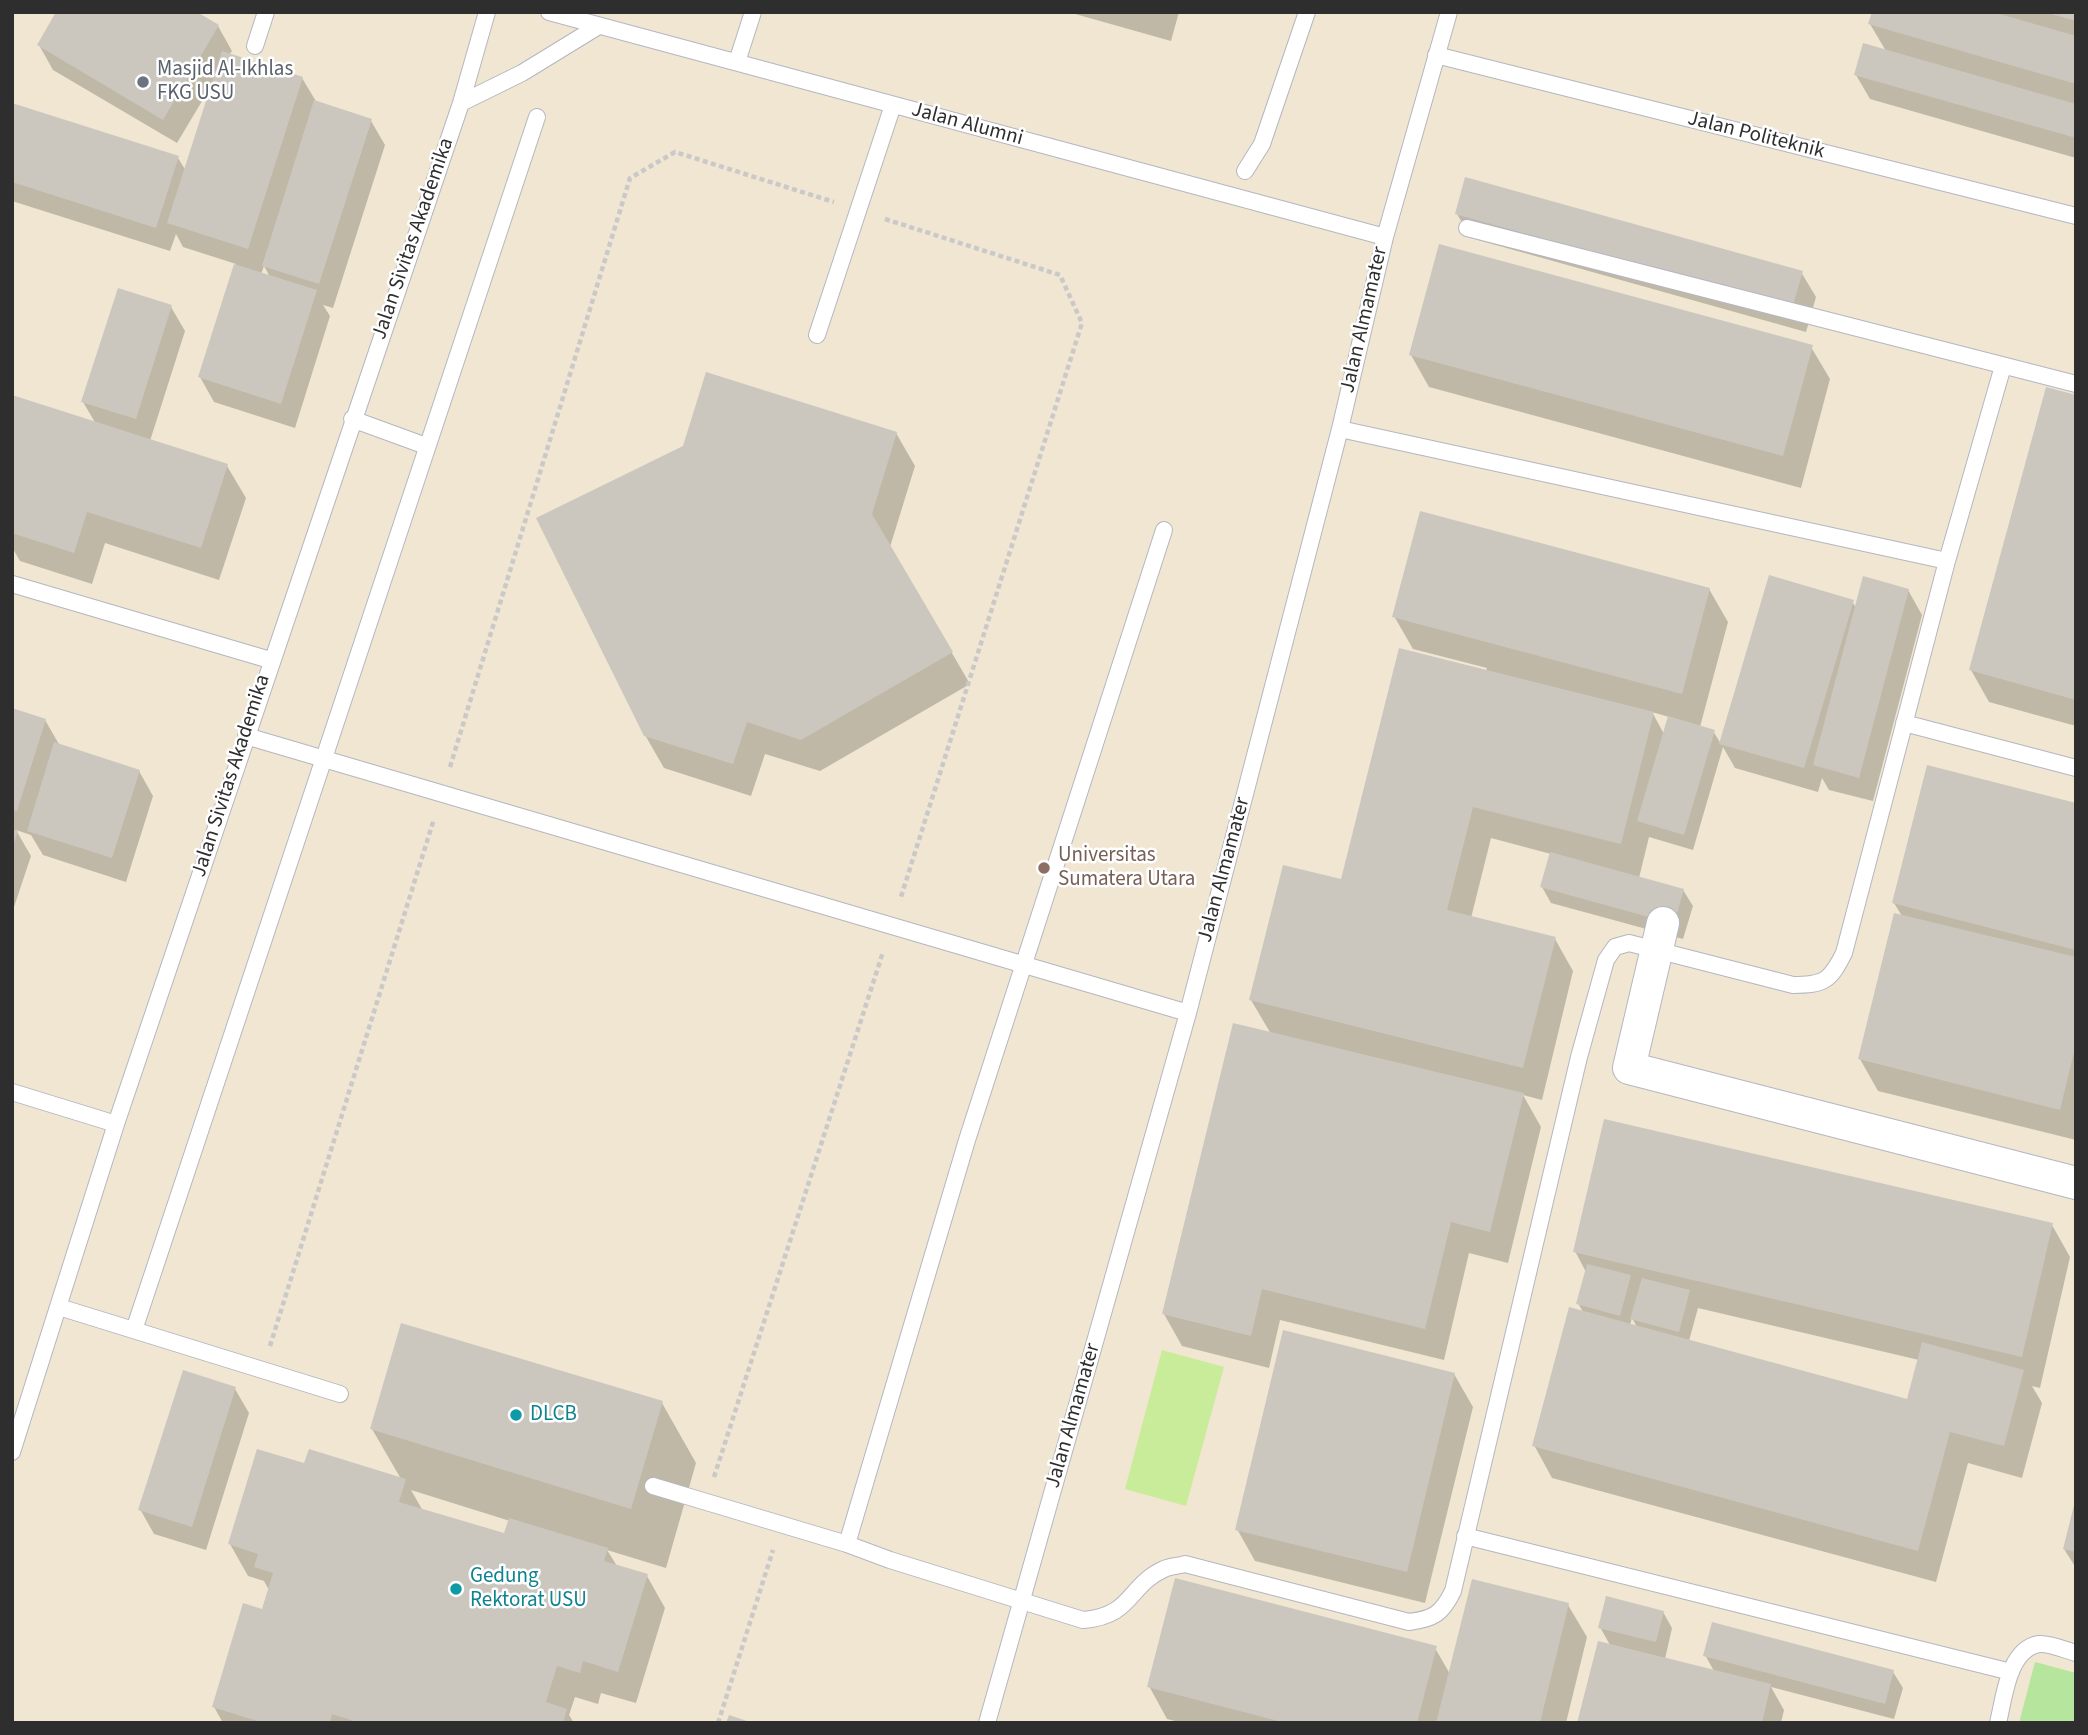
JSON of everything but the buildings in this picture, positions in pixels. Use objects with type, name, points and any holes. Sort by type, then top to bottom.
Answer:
[{"type":"street","points":[[1659,936],[1629,1068],[2076,1183]]},
{"type":"lane","points":[[255,46],[266,12]]},
{"type":"lane","name":"Jalan Sivitas Akademika","points":[[12,1452],[116,1124],[352,419],[461,103],[487,12]]},
{"type":"lane","name":"Jalan Alumni","points":[[549,12],[1385,237]]},
{"type":"lane","points":[[737,62],[754,12]]},
{"type":"lane","points":[[1245,172],[1262,144],[1307,12]]},
{"type":"lane","name":"Jalan Almamater","points":[[987,1723],[1188,1013],[1340,429],[1385,237],[1448,12]]},
{"type":"lane","points":[[461,103],[522,73],[597,27]]},
{"type":"lane","name":"Jalan Politeknik","points":[[1436,55],[2076,216]]},
{"type":"lane","points":[[817,335],[893,105]]},
{"type":"lane","points":[[134,1330],[537,117]]},
{"type":"lane","points":[[1467,228],[2076,384]]},
{"type":"lane","points":[[653,1486],[847,1544],[1083,1620],[1103,1618],[1122,1608],[1164,1569],[1185,1564],[1409,1622],[1430,1619],[1445,1609],[1453,1591],[1579,1058],[1606,960],[1615,947],[1659,936],[1793,985],[1815,985],[1833,975],[1844,953],[1947,561],[2004,366]]},
{"type":"lane","points":[[352,419],[426,446]]},
{"type":"lane","points":[[1340,429],[1947,561]]},
{"type":"lane","points":[[847,1544],[1023,964],[1164,530]]},
{"type":"lane","points":[[12,584],[271,660]]},
{"type":"lane","points":[[1904,723],[2076,768]]},
{"type":"lane","points":[[246,736],[1188,1013]]},
{"type":"lane","points":[[12,1092],[116,1124]]},
{"type":"lane","points":[[58,1307],[341,1394]]},
{"type":"lane","points":[[1465,1536],[2011,1672]]},
{"type":"lane","points":[[1998,1723],[2011,1672],[2030,1648],[2040,1644],[2076,1653]]},
{"type":"path","points":[[263,1370],[630,178],[676,152],[1059,275],[1082,323],[892,926],[706,1502]]},
{"type":"path","points":[[718,1723],[781,1524]]},
{"type":"shaded area","name":"Universitas Sumatera Utara","points":[[12,12],[2076,12],[2076,1723],[12,1723]]},
{"type":"green space","points":[[1162,1350],[1224,1367],[1186,1506],[1125,1489]]},
{"type":"green space","points":[[2035,1662],[2076,1673],[2076,1723],[2019,1723]]},
{"type":"place","name":"Masjid Al-Ikhlas FKG USU","points":[[143,82]]},
{"type":"place","name":"Universitas Sumatera Utara","points":[[1044,868]]},
{"type":"place","name":"DLCB","points":[[516,1415]]},
{"type":"place","name":"Gedung Rektorat USU","points":[[456,1589]]}]
